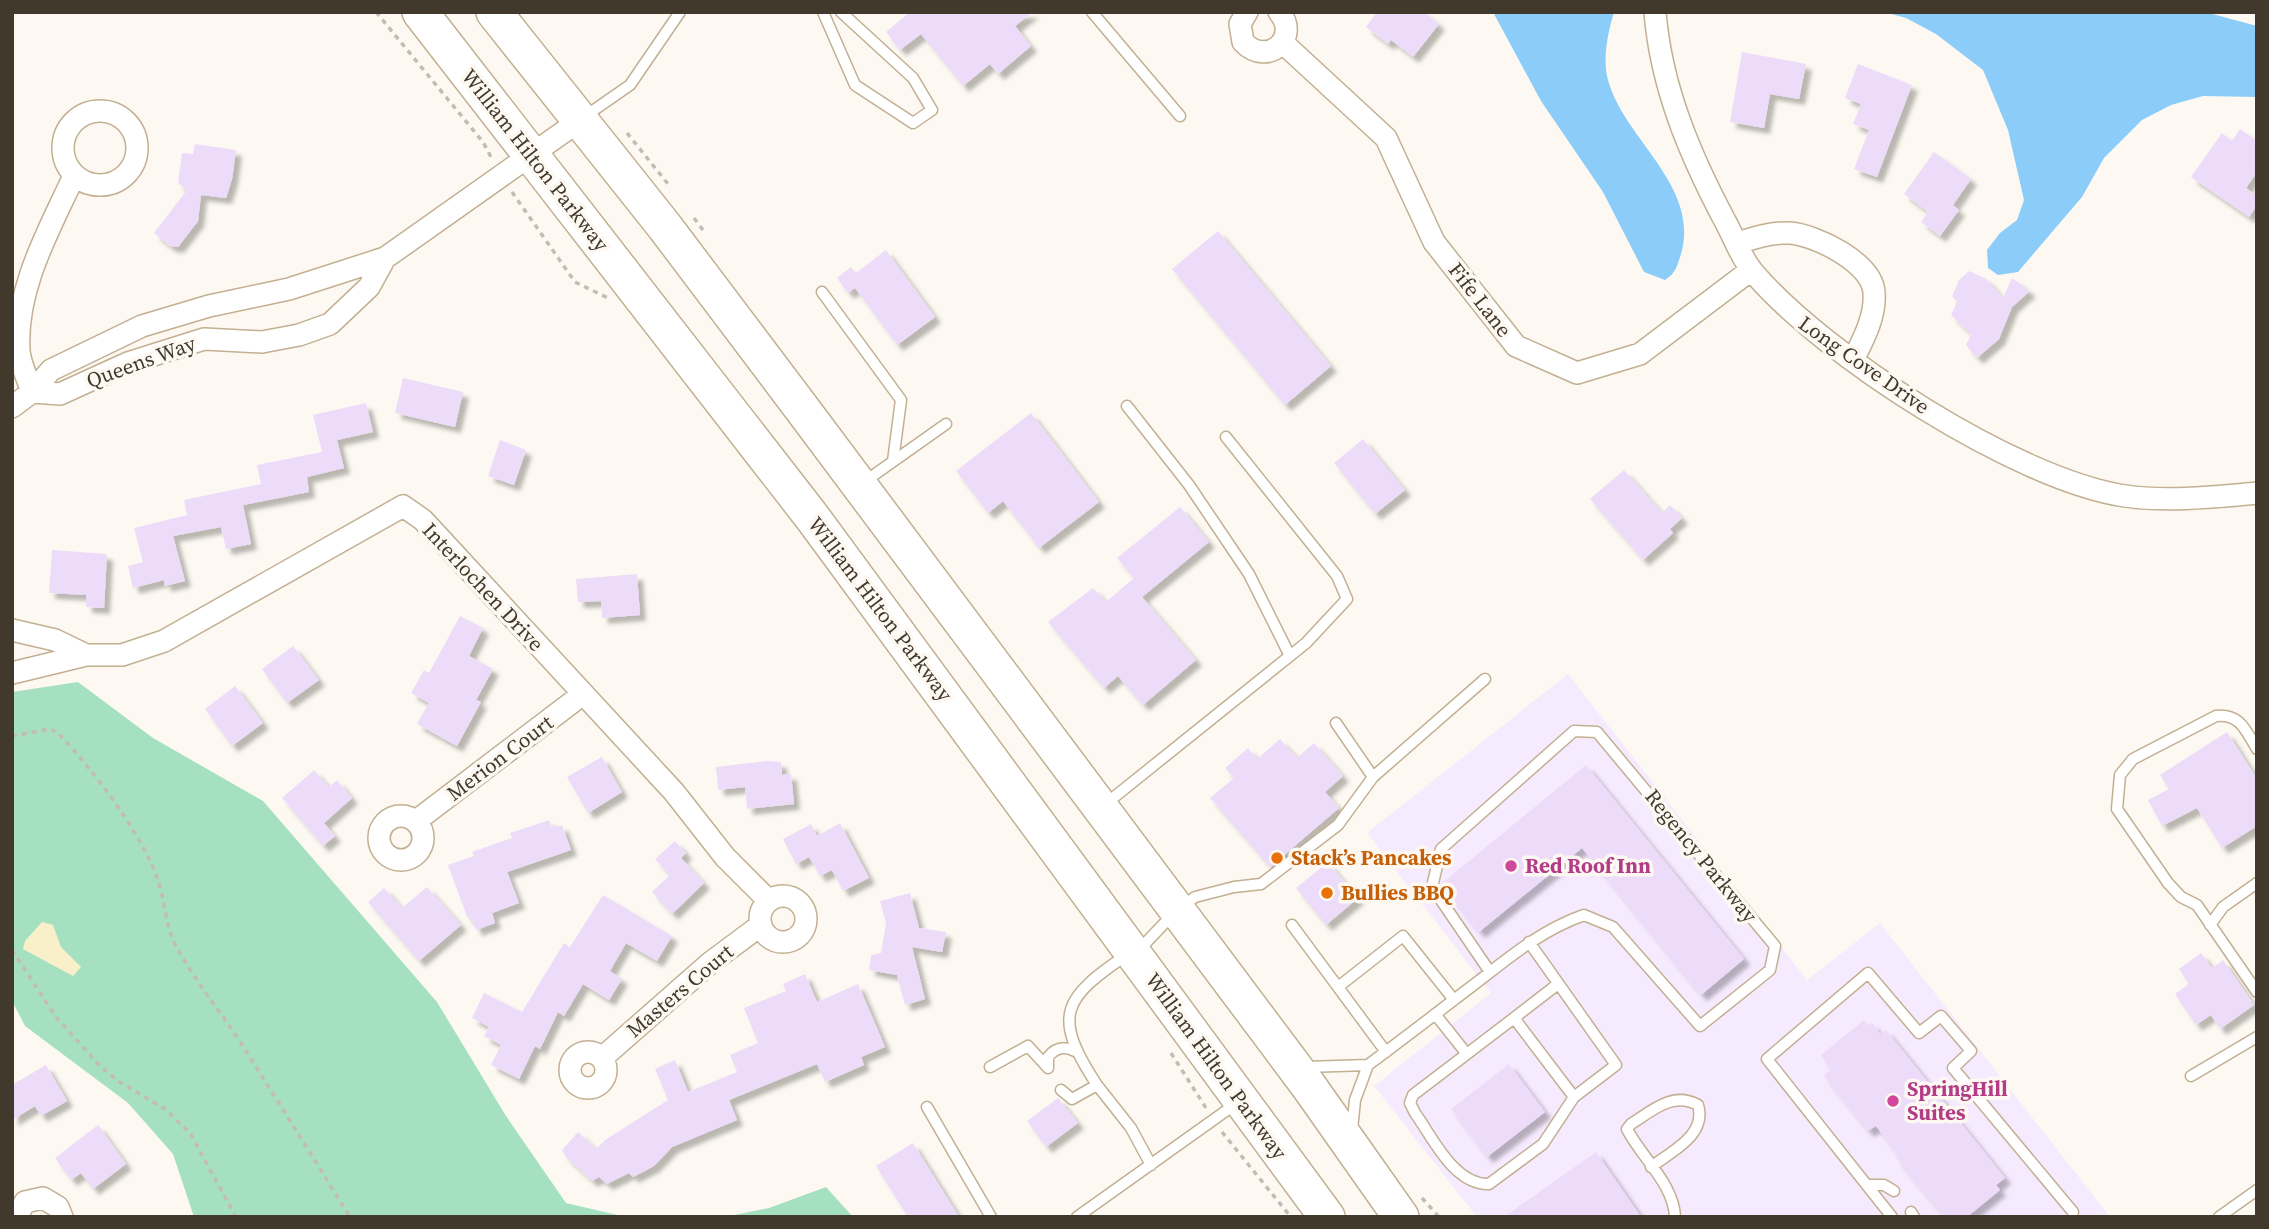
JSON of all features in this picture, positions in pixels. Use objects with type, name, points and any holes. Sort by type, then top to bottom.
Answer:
[{"type":"highway","name":"William Hilton Parkway","points":[[420,12],[812,517],[1327,1217]]},
{"type":"highway","points":[[494,12],[665,227],[1292,1064],[1401,1217]]},
{"type":"street","points":[[1247,12],[1240,24],[1239,33],[1249,48],[1267,52],[1282,42],[1286,25],[1279,12]]},
{"type":"street","name":"Long Cove Drive","points":[[1655,12],[1658,57],[1693,161],[1751,270],[1798,320],[1918,405],[1997,448],[2060,478],[2124,496],[2192,499],[2257,493]]},
{"type":"street","name":"Fife Lane","points":[[1282,42],[1386,138],[1434,242],[1516,346],[1577,373],[1640,354],[1751,270]]},
{"type":"street","name":"Queens Way","points":[[12,407],[32,392],[51,370],[142,326],[209,306],[289,289],[385,258],[532,157],[579,121]]},
{"type":"street","points":[[32,392],[19,352],[24,300],[39,251],[74,176]]},
{"type":"street","points":[[1737,243],[1791,233],[1846,254],[1866,274],[1874,290],[1874,306],[1853,360]]},
{"type":"street","name":"Queens Way","points":[[32,392],[60,394],[128,363],[204,339],[262,342],[299,335],[330,324],[369,287],[385,258]]},
{"type":"street","name":"Interlochen Drive","points":[[12,673],[86,655],[122,655],[164,641],[403,506],[422,520],[674,792],[725,857],[769,901]]},
{"type":"street","name":"Interlochen Drive","points":[[12,630],[55,640],[86,655]]},
{"type":"street","name":"Merion Court","points":[[416,821],[583,694]]},
{"type":"street","points":[[778,897],[795,900],[802,906],[806,923],[797,938],[780,942],[765,933],[761,916],[769,901],[778,897]]},
{"type":"street","name":"Masters Court","points":[[601,1058],[710,963],[761,925]]},
{"type":"street","points":[[18,1202],[43,1198],[51,1201],[62,1217]]},
{"type":"lane","points":[[579,121],[630,85],[680,12]]},
{"type":"lane","points":[[823,12],[855,85],[913,123],[932,110],[913,78],[841,12]]},
{"type":"lane","points":[[1092,12],[1180,116]]},
{"type":"lane","points":[[822,292],[901,400],[893,461]]},
{"type":"lane","points":[[1127,406],[1189,485],[1249,574],[1290,656]]},
{"type":"lane","points":[[859,485],[946,424]]},
{"type":"lane","points":[[1104,812],[1114,798],[1290,656],[1347,599],[1338,576],[1226,437]]},
{"type":"lane","points":[[1151,1165],[1131,1128],[1097,1085],[1075,1051],[1069,1007],[1078,991],[1134,952],[1177,910],[1195,897],[1234,887],[1262,884],[1338,824],[1373,777],[1485,678]]},
{"type":"lane","points":[[2257,749],[2238,719],[2227,714],[2216,716],[2133,759],[2120,775],[2117,809],[2168,883],[2181,897],[2197,905],[2257,992]]},
{"type":"lane","points":[[1335,723],[1373,777]]},
{"type":"lane","name":"Regency Parkway","points":[[1368,1065],[1386,1052],[1454,1000],[1529,942],[1557,924],[1584,915],[1613,928],[1700,1026],[1770,970],[1775,946],[1597,732],[1574,731],[1441,849],[1432,887],[1490,972]]},
{"type":"lane","points":[[2210,925],[2223,907],[2257,883]]},
{"type":"lane","points":[[1292,925],[1386,1052]]},
{"type":"lane","points":[[1338,987],[1403,936],[1454,1000]]},
{"type":"lane","points":[[1529,942],[1616,1065],[1574,1097],[1543,1144],[1529,1157],[1489,1184],[1469,1181],[1454,1167],[1410,1103],[1413,1095],[1428,1080],[1558,984]]},
{"type":"lane","points":[[1892,1217],[1767,1059],[1868,973],[1919,1033],[1941,1016],[1956,1033],[1971,1051],[1953,1068],[2072,1215]]},
{"type":"lane","points":[[1435,1014],[1466,1053]]},
{"type":"lane","points":[[1514,1018],[1574,1097]]},
{"type":"lane","points":[[2191,1076],[2257,1037]]},
{"type":"lane","points":[[990,1067],[1028,1046],[1048,1068],[1048,1057],[1054,1050],[1067,1047],[1075,1051]]},
{"type":"lane","points":[[1292,1064],[1321,1068],[1368,1065],[1355,1100],[1352,1147]]},
{"type":"lane","points":[[1061,1090],[1072,1099],[1097,1085]]},
{"type":"lane","points":[[1651,1167],[1698,1128],[1702,1117],[1698,1105],[1689,1100],[1672,1099],[1627,1129],[1651,1167],[1668,1192],[1675,1217]]},
{"type":"lane","points":[[1077,1217],[1240,1101]]},
{"type":"lane","points":[[927,1107],[991,1217]]},
{"type":"lane","points":[[1867,1185],[1884,1185],[1894,1191]]},
{"type":"lane","points":[[2219,1217],[2257,1190]]},
{"type":"path","points":[[376,12],[482,142],[502,178],[575,282]]},
{"type":"path","points":[[12,736],[50,729],[57,732],[99,782],[139,843],[158,880],[167,926],[186,965],[251,1058],[268,1090],[350,1217]]},
{"type":"path","points":[[12,950],[56,1017],[100,1066],[118,1081],[165,1109],[190,1133],[236,1217]]},
{"type":"shaded area","points":[[1568,674],[1807,980],[1880,923],[2110,1217],[1477,1217],[1374,1086],[1491,993],[1367,833]]},
{"type":"green space","points":[[78,682],[153,738],[263,801],[437,1002],[506,1116],[566,1203],[626,1217],[194,1217],[173,1154],[128,1103],[25,1026],[12,1001],[12,692]]},
{"type":"green space","points":[[826,1187],[853,1217],[724,1217],[769,1208]]},
{"type":"sand","points":[[42,922],[53,925],[61,947],[81,967],[73,976],[23,949],[25,941]]},
{"type":"water","points":[[1493,12],[1614,12],[1607,44],[1607,76],[1615,99],[1670,183],[1680,205],[1684,229],[1681,254],[1674,272],[1665,280],[1644,272],[1603,192],[1541,101]]},
{"type":"water","points":[[1884,12],[2205,12],[2257,26],[2257,97],[2203,96],[2171,105],[2142,120],[2104,158],[2082,197],[2018,272],[1998,275],[1988,268],[1987,250],[2000,233],[2017,220],[2024,200],[2008,130],[1983,70],[1936,34],[1906,18]]},
{"type":"building","points":[[910,12],[1033,12],[1015,26],[1031,46],[998,74],[990,64],[963,86],[921,34],[900,50],[886,32]]},
{"type":"building","points":[[1377,12],[1424,12],[1439,24],[1413,57],[1391,40],[1388,44],[1366,27]]},
{"type":"building","points":[[1742,52],[1806,64],[1799,99],[1770,94],[1764,128],[1730,122]]},
{"type":"building","points":[[1858,64],[1912,85],[1877,177],[1854,169],[1869,130],[1853,124],[1861,104],[1845,98]]},
{"type":"building","points":[[2240,129],[2257,141],[2257,172],[2246,188],[2257,196],[2257,205],[2249,217],[2191,177],[2222,133],[2232,141]]},
{"type":"building","points":[[195,144],[236,150],[232,179],[226,198],[201,195],[198,221],[178,247],[170,246],[154,233],[187,190],[178,183],[182,153],[193,154]]},
{"type":"building","points":[[1934,152],[1971,179],[1953,205],[1959,210],[1940,236],[1921,222],[1928,212],[1904,194]]},
{"type":"building","points":[[1218,231],[1331,366],[1285,405],[1172,269]]},
{"type":"building","points":[[886,250],[935,317],[897,345],[855,288],[848,293],[837,278],[851,267],[856,273]]},
{"type":"building","points":[[1969,271],[1986,279],[2003,298],[2012,278],[2030,291],[2012,307],[1999,339],[1977,358],[1966,345],[1971,334],[1951,315],[1957,302],[1952,296],[1959,280]]},
{"type":"building","points":[[403,378],[463,392],[455,427],[395,413]]},
{"type":"building","points":[[366,403],[373,432],[337,440],[344,468],[307,477],[309,492],[243,505],[251,544],[226,549],[221,527],[173,536],[185,581],[165,586],[164,580],[133,588],[128,566],[143,562],[134,528],[187,515],[184,500],[261,484],[257,465],[322,452],[313,415]]},
{"type":"building","points":[[1031,413],[1099,502],[1039,548],[1003,501],[988,513],[956,471]]},
{"type":"building","points":[[1363,439],[1405,490],[1375,514],[1334,463]]},
{"type":"building","points":[[500,440],[526,450],[514,485],[488,476]]},
{"type":"building","points":[[1624,470],[1662,513],[1670,505],[1682,518],[1670,529],[1673,533],[1643,560],[1590,499]]},
{"type":"building","points":[[1180,507],[1209,542],[1142,597],[1196,660],[1143,705],[1118,676],[1104,688],[1048,622],[1093,588],[1106,602],[1134,578],[1117,558]]},
{"type":"building","points":[[52,550],[107,554],[104,608],[86,607],[86,595],[49,593]]},
{"type":"building","points":[[637,574],[640,615],[602,618],[601,601],[578,602],[576,579]]},
{"type":"building","points":[[460,616],[483,628],[469,656],[493,669],[476,700],[481,702],[457,746],[417,724],[429,703],[411,693],[424,670],[429,673]]},
{"type":"building","points":[[293,646],[319,680],[287,703],[262,669]]},
{"type":"building","points":[[235,686],[263,723],[232,746],[205,709]]},
{"type":"building","points":[[2227,732],[2257,779],[2257,826],[2222,848],[2197,808],[2162,826],[2148,800],[2169,789],[2160,775]]},
{"type":"building","points":[[1280,739],[1297,758],[1314,743],[1343,776],[1325,792],[1339,808],[1270,867],[1210,798],[1234,778],[1225,768],[1248,748],[1257,759]]},
{"type":"building","points":[[602,757],[622,792],[588,813],[567,777]]},
{"type":"building","points":[[781,762],[782,775],[791,774],[794,804],[747,809],[745,787],[718,790],[716,767]]},
{"type":"building","name":"Red Roof Inn","points":[[1586,765],[1744,959],[1701,995],[1582,848],[1479,932],[1441,884]]},
{"type":"building","points":[[314,770],[329,787],[337,780],[352,798],[324,823],[335,836],[323,846],[282,798]]},
{"type":"building","points":[[549,820],[552,828],[562,825],[571,850],[507,872],[519,903],[492,913],[495,923],[476,930],[471,916],[468,919],[448,865],[474,856],[472,852],[512,838],[510,833]]},
{"type":"building","points":[[840,823],[869,878],[843,891],[832,870],[820,876],[809,857],[796,864],[783,839],[811,824],[817,836]]},
{"type":"building","points":[[675,841],[686,853],[681,858],[704,883],[672,914],[652,892],[670,875],[655,859]]},
{"type":"building","name":"Bullies BBQ","points":[[1328,862],[1358,898],[1326,925],[1296,888]]},
{"type":"building","points":[[427,887],[461,925],[419,961],[368,902],[384,888],[402,908]]},
{"type":"building","points":[[910,893],[919,928],[946,932],[942,952],[912,947],[925,999],[905,1005],[897,975],[869,970],[871,955],[881,953],[886,923],[880,901]]},
{"type":"building","points":[[603,895],[672,936],[657,961],[626,943],[610,971],[622,979],[609,1000],[583,984],[564,1016],[558,1012],[540,1049],[535,1046],[519,1079],[491,1065],[501,1045],[484,1036],[489,1027],[472,1018],[484,993],[522,1012],[564,943],[570,947]]},
{"type":"building","points":[[2201,953],[2212,968],[2223,960],[2254,1005],[2220,1029],[2211,1015],[2196,1025],[2175,994],[2189,984],[2179,969]]},
{"type":"building","points":[[805,974],[817,1002],[858,984],[885,1047],[861,1057],[864,1065],[825,1082],[817,1064],[729,1100],[737,1120],[672,1147],[654,1166],[633,1177],[629,1173],[607,1184],[599,1177],[592,1181],[566,1157],[562,1150],[578,1132],[596,1149],[605,1140],[668,1100],[655,1069],[675,1060],[688,1092],[737,1072],[730,1055],[758,1043],[744,1008],[786,991],[783,984]]},
{"type":"building","name":"SpringHill Suites","points":[[1864,1020],[1869,1026],[1872,1023],[1880,1034],[1886,1030],[2005,1178],[1996,1185],[2000,1190],[1967,1217],[1944,1217],[1896,1158],[1900,1157],[1876,1126],[1868,1131],[1824,1076],[1831,1069],[1821,1055]]},
{"type":"building","points":[[1509,1064],[1545,1112],[1487,1157],[1451,1109]]},
{"type":"building","points":[[46,1065],[67,1101],[41,1116],[35,1106],[12,1120],[12,1085]]},
{"type":"building","points":[[1058,1098],[1078,1123],[1046,1147],[1027,1121]]},
{"type":"building","points":[[98,1125],[126,1164],[93,1189],[81,1173],[71,1180],[55,1158]]},
{"type":"building","points":[[913,1143],[959,1217],[908,1217],[876,1166]]},
{"type":"building","points":[[1596,1152],[1641,1217],[1504,1217]]},
{"type":"place","name":"Stack’s Pancakes","points":[[1277,858]]},
{"type":"place","name":"Red Roof Inn","points":[[1511,866]]},
{"type":"place","name":"Bullies BBQ","points":[[1327,893]]},
{"type":"place","name":"SpringHill Suites","points":[[1893,1101]]}]
